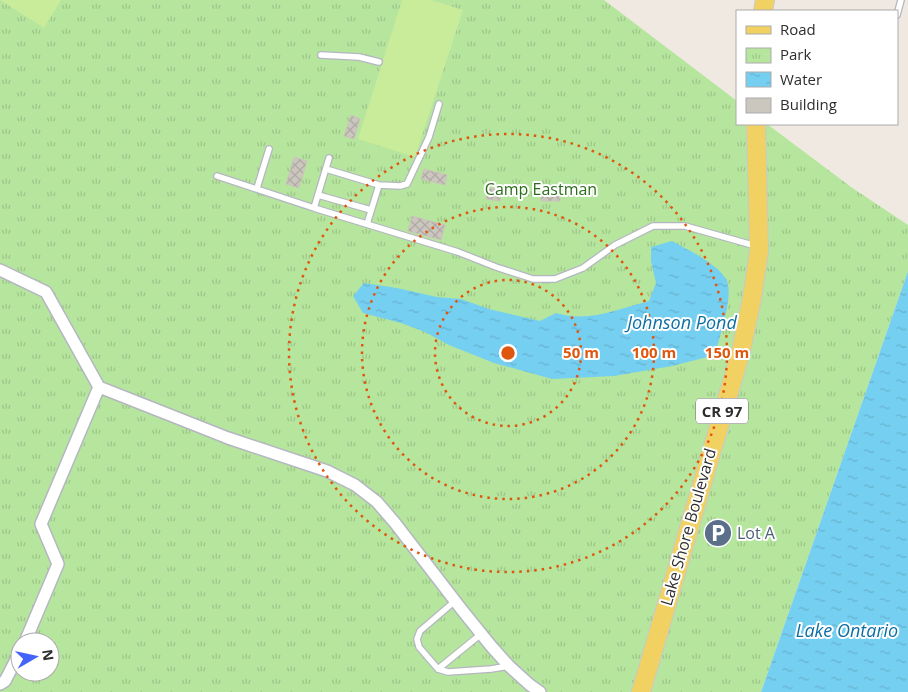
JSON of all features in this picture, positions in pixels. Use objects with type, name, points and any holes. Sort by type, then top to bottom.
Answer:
[{"type":"main road","name":"Lake Shore Boulevard","points":[[640,692],[740,351],[752,298],[758,246],[756,125]]},
{"type":"street","points":[[0,270],[46,292],[99,387],[228,438],[328,471],[355,485],[377,502],[395,522],[481,634],[509,666],[540,692]]},
{"type":"street","points":[[29,632],[58,564],[41,524],[99,387]]},
{"type":"street","points":[[0,684],[5,681],[10,671]]},
{"type":"lane","points":[[321,55],[359,57],[379,62]]},
{"type":"lane","points":[[326,169],[379,185],[400,186],[407,184],[429,137],[439,104]]},
{"type":"lane","points":[[256,188],[269,150]]},
{"type":"lane","points":[[314,208],[329,158]]},
{"type":"lane","points":[[218,176],[314,208],[458,252],[533,279],[555,279],[583,268],[615,245],[653,226],[685,226],[758,246]]},
{"type":"lane","points":[[367,224],[379,185]]},
{"type":"lane","points":[[318,195],[371,210]]},
{"type":"lane","points":[[455,601],[420,631],[417,639],[419,647],[438,669],[448,672],[509,666]]},
{"type":"lane","points":[[438,669],[481,634]]},
{"type":"green space","name":"Camp Eastman","points":[[0,0],[604,0],[736,100],[736,125],[768,125],[851,187],[908,225],[908,271],[761,692],[0,692]]},
{"type":"green space","points":[[0,0],[61,0],[44,28]]},
{"type":"green space","points":[[402,0],[431,0],[463,10],[415,157],[358,139]]},
{"type":"water","name":"Johnson Pond","points":[[672,241],[701,257],[716,268],[726,279],[729,295],[728,305],[715,355],[672,366],[614,376],[552,379],[494,363],[449,345],[425,332],[401,323],[363,313],[353,296],[364,283],[437,297],[461,299],[489,309],[540,321],[556,313],[568,316],[603,314],[649,301],[656,283],[651,261],[651,247]]},
{"type":"water","name":"Lake Ontario","points":[[908,271],[908,692],[761,692],[906,277]]},
{"type":"building","points":[[351,115],[360,119],[354,139],[344,136]]},
{"type":"building","points":[[294,157],[307,161],[299,188],[286,184]]},
{"type":"building","points":[[424,169],[447,175],[445,185],[421,179]]},
{"type":"building","points":[[488,188],[501,190],[500,201],[486,199]]},
{"type":"building","points":[[541,192],[560,192],[560,201],[541,201]]},
{"type":"building","points":[[412,216],[445,225],[441,240],[408,231]]},
{"type":"place","name":"Lot A","points":[[718,533]]}]
